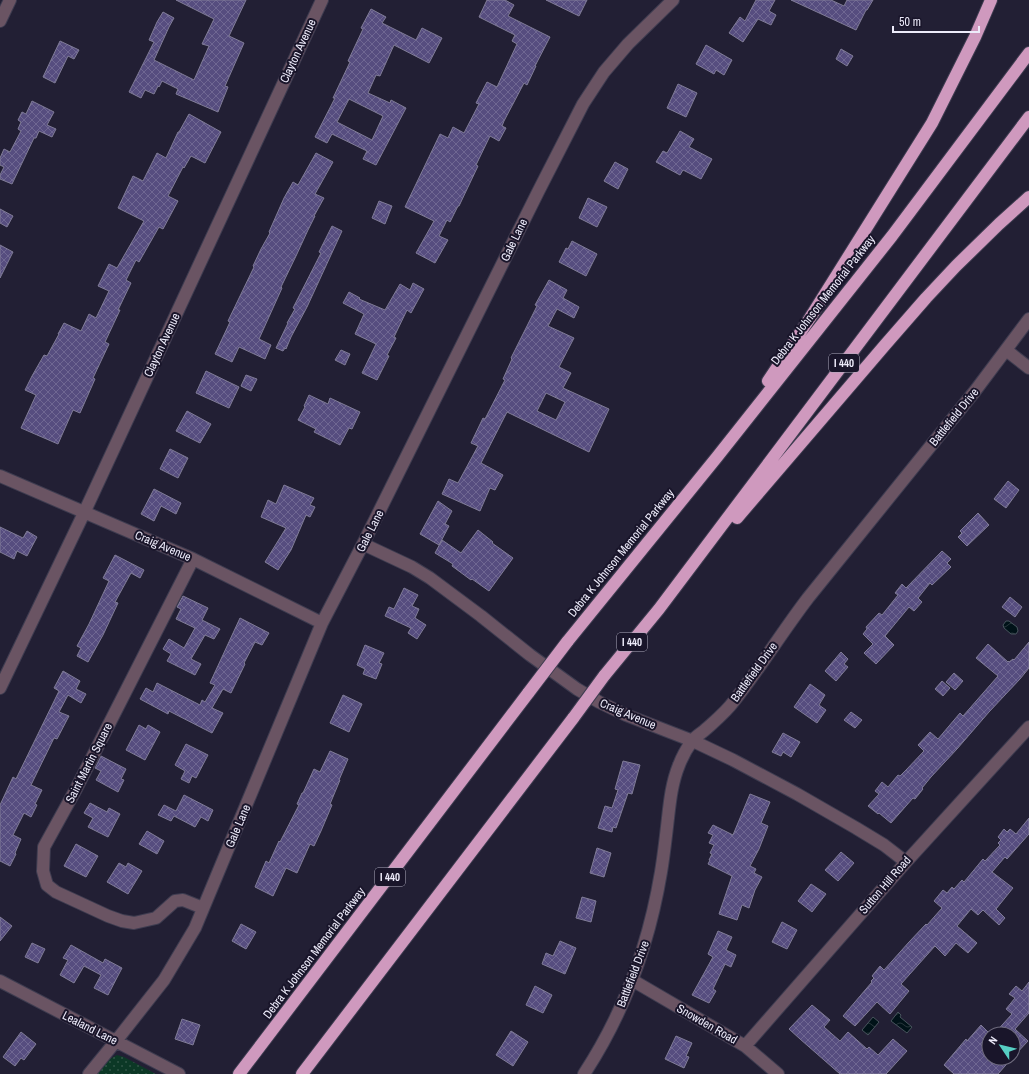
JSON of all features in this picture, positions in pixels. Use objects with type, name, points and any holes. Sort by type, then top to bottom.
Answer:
[{"type":"highway","points":[[717,457],[810,318],[932,123],[975,37],[991,0]]},
{"type":"highway","name":"Debra K Johnson Memorial Parkway","points":[[239,1074],[567,642],[717,457],[892,236],[1029,53]]},
{"type":"highway","name":"I 440","points":[[302,1074],[604,676],[659,609],[1029,117]]},
{"type":"highway","points":[[659,609],[926,298],[956,266],[1029,197]]},
{"type":"street","points":[[0,21],[10,0]]},
{"type":"street","name":"Clayton Avenue","points":[[0,688],[84,513],[322,0]]},
{"type":"street","name":"Gale Lane","points":[[89,1074],[164,980],[195,928],[322,623],[583,104],[604,72],[628,44],[673,0]]},
{"type":"street","name":"Battlefield Drive","points":[[584,1074],[608,1032],[632,980],[644,946],[656,900],[675,778],[682,757],[692,740],[734,702],[791,620],[962,407],[1029,319]]},
{"type":"street","points":[[1006,350],[1029,368]]},
{"type":"street","name":"Craig Avenue","points":[[0,476],[193,559],[322,623]]},
{"type":"street","name":"Craig Avenue","points":[[363,544],[412,567],[430,578],[530,655],[577,689],[599,702],[626,715],[692,740],[797,794],[884,845],[906,862]]},
{"type":"street","name":"Saint Martin Square","points":[[193,559],[76,789],[44,847],[44,871],[47,885],[56,892],[122,921],[134,923],[156,918],[175,901],[183,900],[203,908]]},
{"type":"street","name":"Sutton Hill Road","points":[[745,1046],[906,862],[1029,727]]},
{"type":"street","name":"Snowden Road","points":[[632,980],[745,1046],[778,1074]]},
{"type":"street","name":"Lealand Lane","points":[[0,981],[179,1074]]},
{"type":"green space","points":[[117,1055],[124,1057],[156,1074],[97,1074],[110,1059]]},
{"type":"water","points":[[1006,621],[1009,621],[1017,627],[1018,631],[1016,634],[1011,634],[1004,628],[1003,625]]},
{"type":"water","points":[[898,1012],[901,1015],[900,1017],[912,1027],[907,1033],[891,1021]]},
{"type":"water","points":[[873,1017],[879,1022],[868,1035],[862,1030]]},
{"type":"building","points":[[176,0],[246,0],[229,36],[244,43],[225,86],[228,87],[218,112],[176,94],[178,89],[162,81],[154,94],[145,90],[141,98],[129,92],[154,42],[149,40],[163,12],[174,18],[154,60],[194,80],[209,46],[202,44],[214,19]]},
{"type":"building","points":[[487,0],[505,0],[514,5],[508,16],[550,37],[527,85],[524,83],[504,121],[502,126],[506,128],[499,141],[490,136],[459,206],[450,222],[447,220],[439,236],[448,240],[435,263],[416,253],[434,221],[405,207],[440,134],[448,138],[453,127],[464,133],[479,104],[476,103],[487,82],[497,87],[517,44],[512,41],[515,35],[479,17]]},
{"type":"building","points":[[546,0],[587,0],[579,16]]},
{"type":"building","points":[[756,0],[775,0],[769,11],[776,15],[771,25],[758,19],[743,42],[729,33],[740,17],[745,21]]},
{"type":"building","points":[[791,0],[831,0],[844,6],[847,0],[873,0],[856,30]]},
{"type":"building","points":[[371,9],[386,17],[382,23],[416,40],[422,28],[442,38],[429,63],[394,45],[380,76],[376,75],[368,93],[390,103],[391,100],[406,108],[376,165],[363,159],[367,151],[332,134],[327,143],[315,137],[335,98],[333,98],[350,62],[348,61],[363,29],[361,28]],"holes":[[[349,99],[383,116],[372,140],[337,122]]]},
{"type":"building","points":[[60,41],[79,50],[74,59],[68,56],[55,83],[43,77]]},
{"type":"building","points":[[706,45],[732,60],[724,75],[716,70],[714,74],[696,64]]},
{"type":"building","points":[[841,49],[853,56],[847,66],[836,59]]},
{"type":"building","points":[[678,84],[697,93],[686,117],[667,108]]},
{"type":"building","points":[[32,101],[54,112],[47,125],[56,129],[52,137],[39,131],[36,138],[34,138],[12,184],[0,179],[0,175],[4,167],[0,165],[0,158],[4,149],[10,152],[21,131],[18,129],[21,122],[18,120],[22,112],[26,114]]},
{"type":"building","points":[[189,114],[221,132],[205,163],[191,156],[184,168],[183,167],[168,196],[178,201],[163,229],[159,227],[139,262],[136,260],[126,280],[131,283],[105,342],[109,344],[93,378],[95,379],[80,413],[73,410],[58,444],[21,428],[36,395],[25,390],[44,355],[47,356],[64,323],[81,331],[89,314],[96,318],[109,291],[98,286],[109,264],[117,268],[144,221],[118,208],[133,176],[143,181],[157,153],[166,158],[178,132]]},
{"type":"building","points":[[680,131],[694,139],[689,147],[712,159],[701,179],[683,170],[680,175],[656,162],[663,151],[667,153]]},
{"type":"building","points":[[316,153],[333,162],[315,194],[324,198],[281,287],[282,288],[259,339],[271,345],[265,359],[239,347],[232,362],[215,354],[230,322],[228,321],[261,249],[270,233],[269,232],[284,198],[293,182],[298,185]]},
{"type":"building","points":[[615,162],[628,169],[618,189],[604,181]]},
{"type":"building","points":[[588,198],[607,207],[597,227],[579,218]]},
{"type":"building","points":[[379,201],[392,206],[385,224],[372,218]]},
{"type":"building","points":[[0,209],[13,216],[7,227],[0,223]]},
{"type":"building","points":[[332,226],[342,231],[307,307],[286,349],[285,348],[283,351],[276,348],[295,309],[293,308],[321,253],[319,252]]},
{"type":"building","points":[[572,241],[597,254],[586,276],[559,262],[566,248],[568,249]]},
{"type":"building","points":[[0,245],[13,252],[0,278]]},
{"type":"building","points":[[549,280],[567,290],[563,298],[579,307],[574,318],[557,309],[548,326],[574,338],[559,367],[571,373],[563,388],[609,409],[589,452],[507,412],[481,463],[503,475],[495,490],[490,488],[480,511],[442,494],[449,479],[458,483],[478,446],[471,443],[483,418],[485,419],[505,380],[503,379],[512,359],[511,358],[537,306],[535,305]],"holes":[[[546,393],[565,402],[556,420],[537,411]]]},
{"type":"building","points":[[413,283],[424,289],[411,313],[407,310],[394,337],[396,338],[387,355],[389,356],[377,380],[362,373],[376,344],[355,334],[364,314],[343,303],[349,292],[360,298],[359,299],[385,310],[400,284],[410,290]]},
{"type":"building","points":[[341,350],[350,354],[345,365],[335,360]]},
{"type":"building","points":[[206,371],[239,387],[229,408],[196,393]]},
{"type":"building","points":[[246,375],[257,379],[251,391],[241,386]]},
{"type":"building","points":[[309,395],[328,404],[330,398],[360,412],[352,429],[349,428],[340,445],[314,432],[316,429],[298,420]]},
{"type":"building","points":[[187,411],[211,424],[200,443],[176,431]]},
{"type":"building","points":[[170,449],[188,458],[178,478],[160,469]]},
{"type":"building","points":[[1008,481],[1019,490],[1006,508],[994,499]]},
{"type":"building","points":[[284,485],[314,498],[310,505],[315,507],[310,517],[306,515],[291,550],[278,570],[265,562],[286,528],[261,517],[268,500],[276,504]]},
{"type":"building","points":[[154,489],[181,503],[176,514],[161,506],[154,521],[141,514]]},
{"type":"building","points":[[438,501],[452,511],[445,524],[449,526],[439,545],[420,534]]},
{"type":"building","points":[[978,513],[989,525],[967,546],[958,537],[962,533],[960,531]]},
{"type":"building","points":[[0,527],[23,538],[27,531],[37,537],[27,556],[17,551],[14,559],[0,552]]},
{"type":"building","points":[[478,530],[493,542],[492,543],[513,558],[489,591],[452,566],[453,564],[435,553],[442,540],[461,553]]},
{"type":"building","points":[[942,551],[951,559],[947,563],[951,567],[932,585],[930,583],[918,598],[922,602],[914,611],[909,607],[885,636],[894,645],[876,664],[864,653],[873,644],[863,634],[867,629],[866,627],[879,613],[882,615],[898,595],[895,593],[902,584],[906,588]]},
{"type":"building","points":[[115,555],[144,570],[140,578],[131,573],[115,602],[118,603],[88,662],[77,656],[81,648],[77,646],[109,581],[103,578]]},
{"type":"building","points":[[404,588],[418,595],[412,606],[419,609],[415,618],[426,625],[417,639],[408,633],[411,628],[385,616],[389,607],[394,609]]},
{"type":"building","points":[[183,596],[208,608],[202,620],[220,629],[214,639],[205,635],[191,659],[201,664],[195,675],[167,661],[171,654],[163,649],[169,639],[184,648],[195,628],[176,619],[181,609],[177,607]]},
{"type":"building","points":[[1010,597],[1022,607],[1015,617],[1002,607]]},
{"type":"building","points":[[240,618],[269,633],[262,645],[255,642],[231,693],[223,689],[212,708],[223,713],[212,733],[169,711],[168,714],[140,699],[146,688],[153,692],[157,683],[200,705],[202,700],[205,702],[215,685],[210,683]]},
{"type":"building","points":[[1029,642],[1029,668],[931,777],[915,799],[913,798],[891,823],[868,806],[879,794],[875,791],[882,782],[888,787],[898,775],[900,776],[924,751],[918,745],[930,732],[938,739],[960,713],[963,716],[998,676],[976,658],[988,644],[1009,662],[1013,659],[1014,660]]},
{"type":"building","points":[[365,645],[384,653],[379,663],[382,664],[376,679],[363,674],[365,669],[357,665]]},
{"type":"building","points":[[841,652],[848,659],[844,664],[848,667],[836,681],[825,671]]},
{"type":"building","points":[[63,671],[80,681],[76,689],[86,694],[81,703],[68,695],[59,712],[69,716],[57,739],[54,738],[31,785],[42,790],[35,804],[37,805],[31,817],[24,813],[13,835],[21,839],[10,866],[0,861],[0,805],[13,777],[16,779],[59,691],[54,688]]},
{"type":"building","points":[[954,673],[963,681],[955,690],[946,682]]},
{"type":"building","points":[[942,681],[950,688],[943,696],[935,689]]},
{"type":"building","points":[[810,684],[825,695],[819,705],[826,710],[817,723],[794,707]]},
{"type":"building","points":[[343,695],[362,704],[349,732],[330,723]]},
{"type":"building","points":[[851,712],[862,720],[855,728],[844,720]]},
{"type":"building","points":[[139,725],[146,729],[148,725],[160,732],[145,760],[126,750]]},
{"type":"building","points":[[783,733],[800,742],[791,757],[783,752],[781,756],[772,752]]},
{"type":"building","points":[[186,744],[208,755],[196,778],[192,776],[189,783],[181,779],[185,771],[175,765]]},
{"type":"building","points":[[330,751],[348,759],[330,804],[332,805],[314,846],[310,844],[297,873],[286,868],[273,896],[255,887],[266,861],[269,863],[279,841],[280,842],[299,805],[297,804],[314,769],[320,772]]},
{"type":"building","points":[[101,756],[126,769],[121,779],[124,780],[118,792],[96,780],[101,771],[95,768]]},
{"type":"building","points":[[623,761],[640,765],[632,794],[628,793],[616,828],[613,827],[612,832],[598,828],[605,806],[612,808],[618,790],[615,789]]},
{"type":"building","points":[[750,794],[770,802],[761,823],[768,826],[759,849],[750,866],[756,869],[754,873],[762,877],[755,890],[749,908],[742,905],[737,920],[719,914],[732,876],[708,864],[712,854],[710,853],[714,845],[709,843],[713,835],[708,833],[713,825],[733,835]]},
{"type":"building","points":[[184,795],[213,810],[208,821],[201,817],[195,827],[174,816],[171,821],[158,815],[164,805],[176,811]]},
{"type":"building","points":[[90,803],[107,812],[109,808],[120,814],[108,837],[88,827],[93,818],[84,813]]},
{"type":"building","points":[[1029,818],[1029,834],[1007,859],[1005,857],[992,872],[1013,888],[996,909],[1005,918],[999,925],[983,910],[978,915],[971,909],[957,926],[977,943],[968,953],[956,943],[945,956],[935,946],[901,984],[909,991],[890,1014],[877,1002],[855,1026],[843,1016],[872,982],[871,981],[874,978],[872,976],[880,966],[884,970],[942,908],[934,901],[943,890],[947,893],[952,887],[954,889],[962,880],[964,882],[983,859],[985,861],[1000,845],[998,843],[1001,840],[998,837],[1004,829],[1007,832],[1010,829],[1016,834]]},
{"type":"building","points":[[147,831],[164,841],[157,854],[139,844]]},
{"type":"building","points":[[76,844],[98,856],[86,877],[64,866]]},
{"type":"building","points":[[597,848],[611,853],[604,877],[590,873]]},
{"type":"building","points":[[841,852],[854,863],[838,881],[825,870]]},
{"type":"building","points":[[119,863],[126,867],[128,863],[142,871],[128,894],[107,882]]},
{"type":"building","points":[[811,884],[826,894],[812,912],[798,901]]},
{"type":"building","points":[[582,897],[596,901],[591,922],[576,918]]},
{"type":"building","points":[[0,917],[12,926],[0,941]]},
{"type":"building","points":[[782,922],[797,930],[787,949],[772,942]]},
{"type":"building","points":[[241,924],[256,932],[246,949],[232,941]]},
{"type":"building","points":[[718,931],[732,937],[726,950],[736,955],[731,967],[725,964],[713,989],[716,991],[709,1003],[692,995],[713,957],[708,954]]},
{"type":"building","points":[[560,941],[576,948],[565,974],[542,964],[546,953],[553,956]]},
{"type":"building","points":[[32,943],[45,949],[38,963],[25,957]]},
{"type":"building","points":[[71,945],[103,963],[105,959],[122,968],[108,995],[94,988],[101,975],[84,966],[74,983],[60,975],[68,960],[63,958]]},
{"type":"building","points":[[1029,982],[1029,1013],[1018,1026],[1001,1026],[1012,1014],[1006,1009],[1015,998],[1009,994],[1016,986],[1022,991]]},
{"type":"building","points":[[535,986],[552,995],[543,1013],[526,1005]]},
{"type":"building","points":[[812,1005],[830,1020],[824,1027],[840,1041],[848,1032],[867,1049],[869,1047],[878,1055],[893,1039],[907,1051],[886,1074],[840,1074],[789,1029]]},
{"type":"building","points":[[182,1019],[200,1025],[193,1045],[175,1039]]},
{"type":"building","points":[[981,1025],[981,1066],[1005,1066],[998,1074],[954,1074],[944,1065],[966,1039],[967,1041]]},
{"type":"building","points":[[511,1031],[528,1042],[513,1066],[496,1055]]},
{"type":"building","points":[[21,1032],[36,1044],[24,1060],[21,1058],[15,1066],[3,1057]]},
{"type":"building","points":[[1021,1035],[1028,1041],[1021,1048]]},
{"type":"building","points":[[676,1036],[692,1043],[686,1056],[689,1057],[684,1068],[665,1059]]}]
